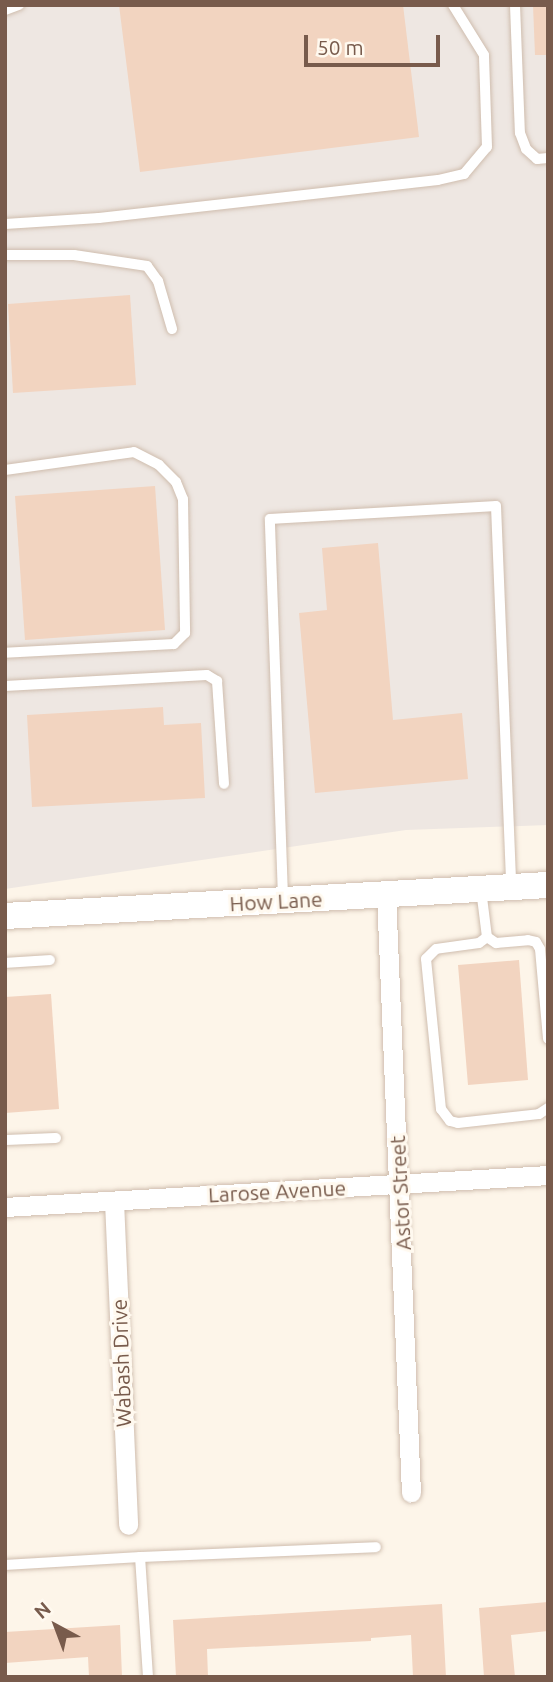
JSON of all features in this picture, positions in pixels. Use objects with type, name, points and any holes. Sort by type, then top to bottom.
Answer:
[{"type":"main road","name":"How Lane","points":[[5,916],[548,885]]},
{"type":"street","name":"Astor Street","points":[[386,894],[411,1492]]},
{"type":"street","name":"Larose Avenue","points":[[5,1207],[548,1175]]},
{"type":"street","name":"Wabash Drive","points":[[114,1200],[128,1525]]},
{"type":"lane","points":[[5,10],[19,5]]},
{"type":"lane","points":[[5,224],[99,218],[438,180],[464,174],[487,147],[484,55],[453,5]]},
{"type":"lane","points":[[460,17],[465,5]]},
{"type":"lane","points":[[515,5],[520,133],[526,149],[537,159],[548,158]]},
{"type":"lane","points":[[5,255],[74,255],[147,266],[158,281],[172,329]]},
{"type":"lane","points":[[5,470],[134,452],[159,465],[176,482],[183,499],[185,633],[174,644],[5,653]]},
{"type":"lane","points":[[283,900],[270,519],[496,506],[511,887]]},
{"type":"lane","points":[[5,686],[207,675],[217,681],[224,784]]},
{"type":"lane","points":[[481,889],[487,937],[496,943],[528,940],[536,942],[540,948],[548,1039]]},
{"type":"lane","points":[[487,937],[480,943],[436,949],[426,959],[441,1109],[450,1121],[458,1123],[539,1114],[548,1108]]},
{"type":"lane","points":[[5,963],[50,960]]},
{"type":"lane","points":[[5,1140],[56,1138]]},
{"type":"lane","points":[[5,1565],[376,1546]]},
{"type":"lane","points":[[140,1557],[148,1677]]},
{"type":"shaded area","points":[[5,5],[548,5],[548,825],[406,830],[5,889]]},
{"type":"building","points":[[119,5],[403,5],[419,137],[140,172]]},
{"type":"building","points":[[533,5],[548,5],[548,55],[535,55]]},
{"type":"building","points":[[130,295],[136,385],[13,393],[8,304]]},
{"type":"building","points":[[155,486],[165,630],[25,640],[15,496]]},
{"type":"building","points":[[378,543],[393,720],[462,713],[468,779],[315,793],[299,613],[327,610],[322,548]]},
{"type":"building","points":[[163,707],[164,725],[201,723],[205,798],[32,807],[27,715]]},
{"type":"building","points":[[519,960],[528,1080],[468,1085],[458,965]]},
{"type":"building","points":[[51,994],[59,1109],[5,1113],[5,997]]},
{"type":"building","points":[[548,1602],[548,1631],[511,1635],[515,1677],[484,1677],[479,1608]]},
{"type":"building","points":[[442,1604],[446,1677],[413,1677],[411,1635],[371,1638],[371,1641],[207,1649],[208,1677],[176,1677],[173,1620]]},
{"type":"building","points":[[120,1625],[122,1677],[89,1677],[88,1657],[5,1663],[5,1632]]}]
